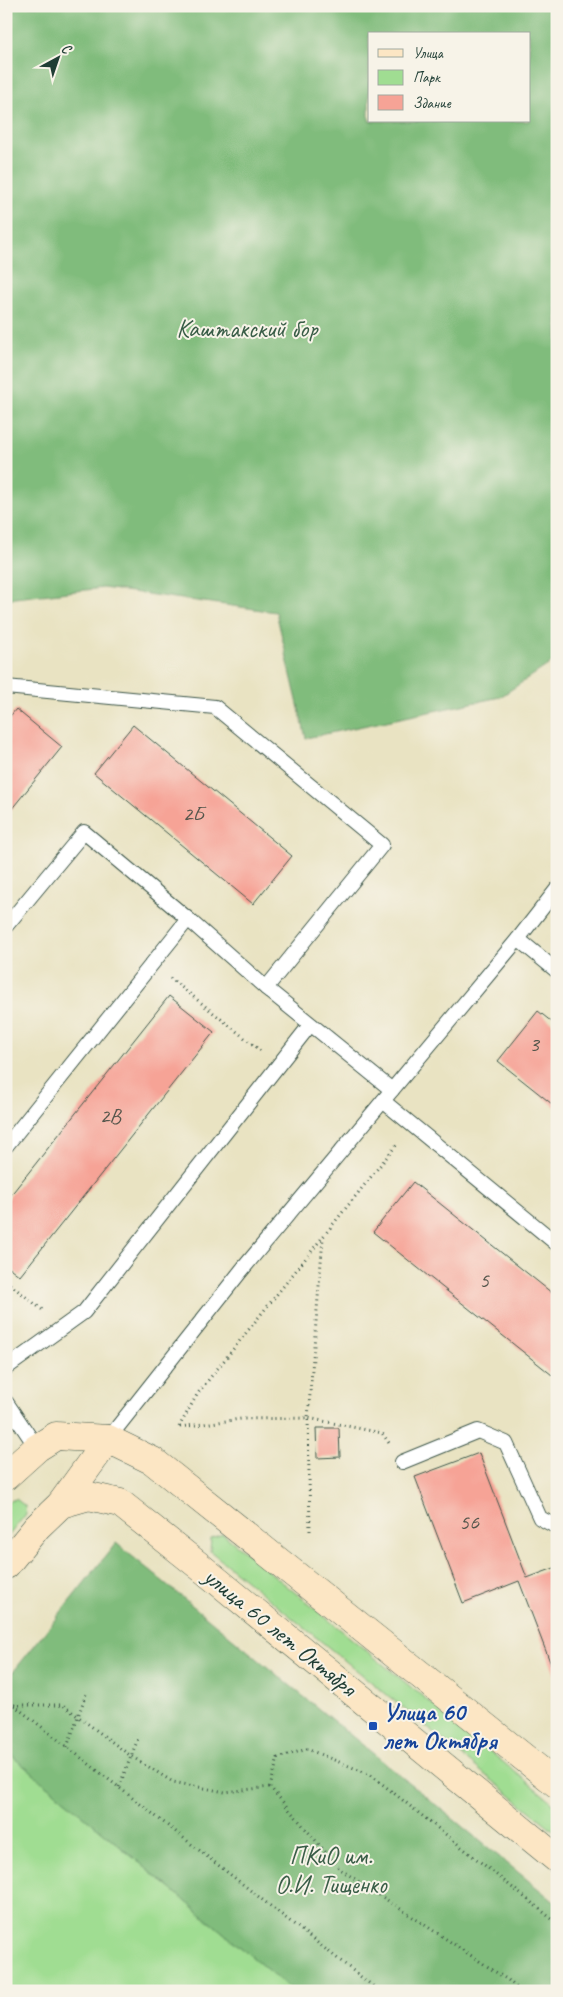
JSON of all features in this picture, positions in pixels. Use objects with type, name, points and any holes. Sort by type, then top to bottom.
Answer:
[{"type":"main road","points":[[6,1476],[36,1448],[56,1436],[108,1439],[153,1461],[557,1784]]},
{"type":"main road","points":[[6,1565],[37,1527],[61,1504],[108,1439]]},
{"type":"main road","name":"улица 60 лет Октября","points":[[61,1504],[89,1496],[120,1503],[557,1859]]},
{"type":"lane","points":[[6,687],[216,707],[382,845],[266,988]]},
{"type":"lane","points":[[6,926],[84,832],[310,1025],[392,1090]]},
{"type":"lane","points":[[108,1439],[241,1271],[557,889]]},
{"type":"lane","points":[[6,1146],[188,919]]},
{"type":"lane","points":[[518,938],[557,971]]},
{"type":"lane","points":[[6,1368],[84,1312],[310,1025]]},
{"type":"lane","points":[[383,1101],[557,1244]]},
{"type":"lane","points":[[6,1402],[36,1448]]},
{"type":"lane","points":[[402,1462],[478,1431],[506,1443],[540,1518],[557,1527]]},
{"type":"path","points":[[152,964],[278,1065]]},
{"type":"path","points":[[402,1462],[382,1434],[308,1418],[241,1419],[179,1427],[198,1393],[412,1125]]},
{"type":"path","points":[[310,1531],[308,1418],[323,1237]]},
{"type":"path","points":[[6,1282],[65,1326]]},
{"type":"path","points":[[67,1747],[86,1694]]},
{"type":"path","points":[[6,1699],[379,1991]]},
{"type":"path","points":[[14,1705],[63,1705],[131,1756],[173,1782],[225,1792],[270,1787]]},
{"type":"path","points":[[118,1787],[138,1736]]},
{"type":"path","points":[[270,1787],[278,1758],[307,1749],[371,1775],[557,1923]]},
{"type":"path","points":[[270,1787],[340,1869],[508,1980],[520,1991]]},
{"type":"green space","name":"Каштакский бор","points":[[6,6],[557,6],[557,659],[500,697],[306,738],[276,612],[103,588],[6,599]]},
{"type":"green space","points":[[16,1499],[25,1506],[26,1514],[6,1539],[6,1502]]},
{"type":"green space","points":[[223,1534],[557,1806],[557,1833],[210,1551],[211,1538]]},
{"type":"green space","name":"ПКиО им. О.И. Тищенко","points":[[116,1543],[557,1904],[557,1991],[293,1991],[6,1751],[6,1681]]},
{"type":"green space","points":[[6,1751],[293,1991],[6,1991]]},
{"type":"building","points":[[16,709],[62,747],[6,816],[6,721]]},
{"type":"building","points":[[133,725],[292,856],[253,904],[94,773]]},
{"type":"building","points":[[169,996],[214,1032],[20,1276],[6,1265],[6,1201]]},
{"type":"building","points":[[538,1011],[557,1026],[557,1108],[498,1061]]},
{"type":"building","points":[[413,1182],[557,1297],[557,1379],[373,1232]]},
{"type":"building","points":[[316,1428],[339,1428],[340,1457],[317,1458]]},
{"type":"building","points":[[479,1453],[527,1578],[557,1567],[557,1680],[519,1581],[463,1603],[415,1477]]},
{"type":"place","name":"Улица 60 лет Октября","points":[[373,1726]]}]
